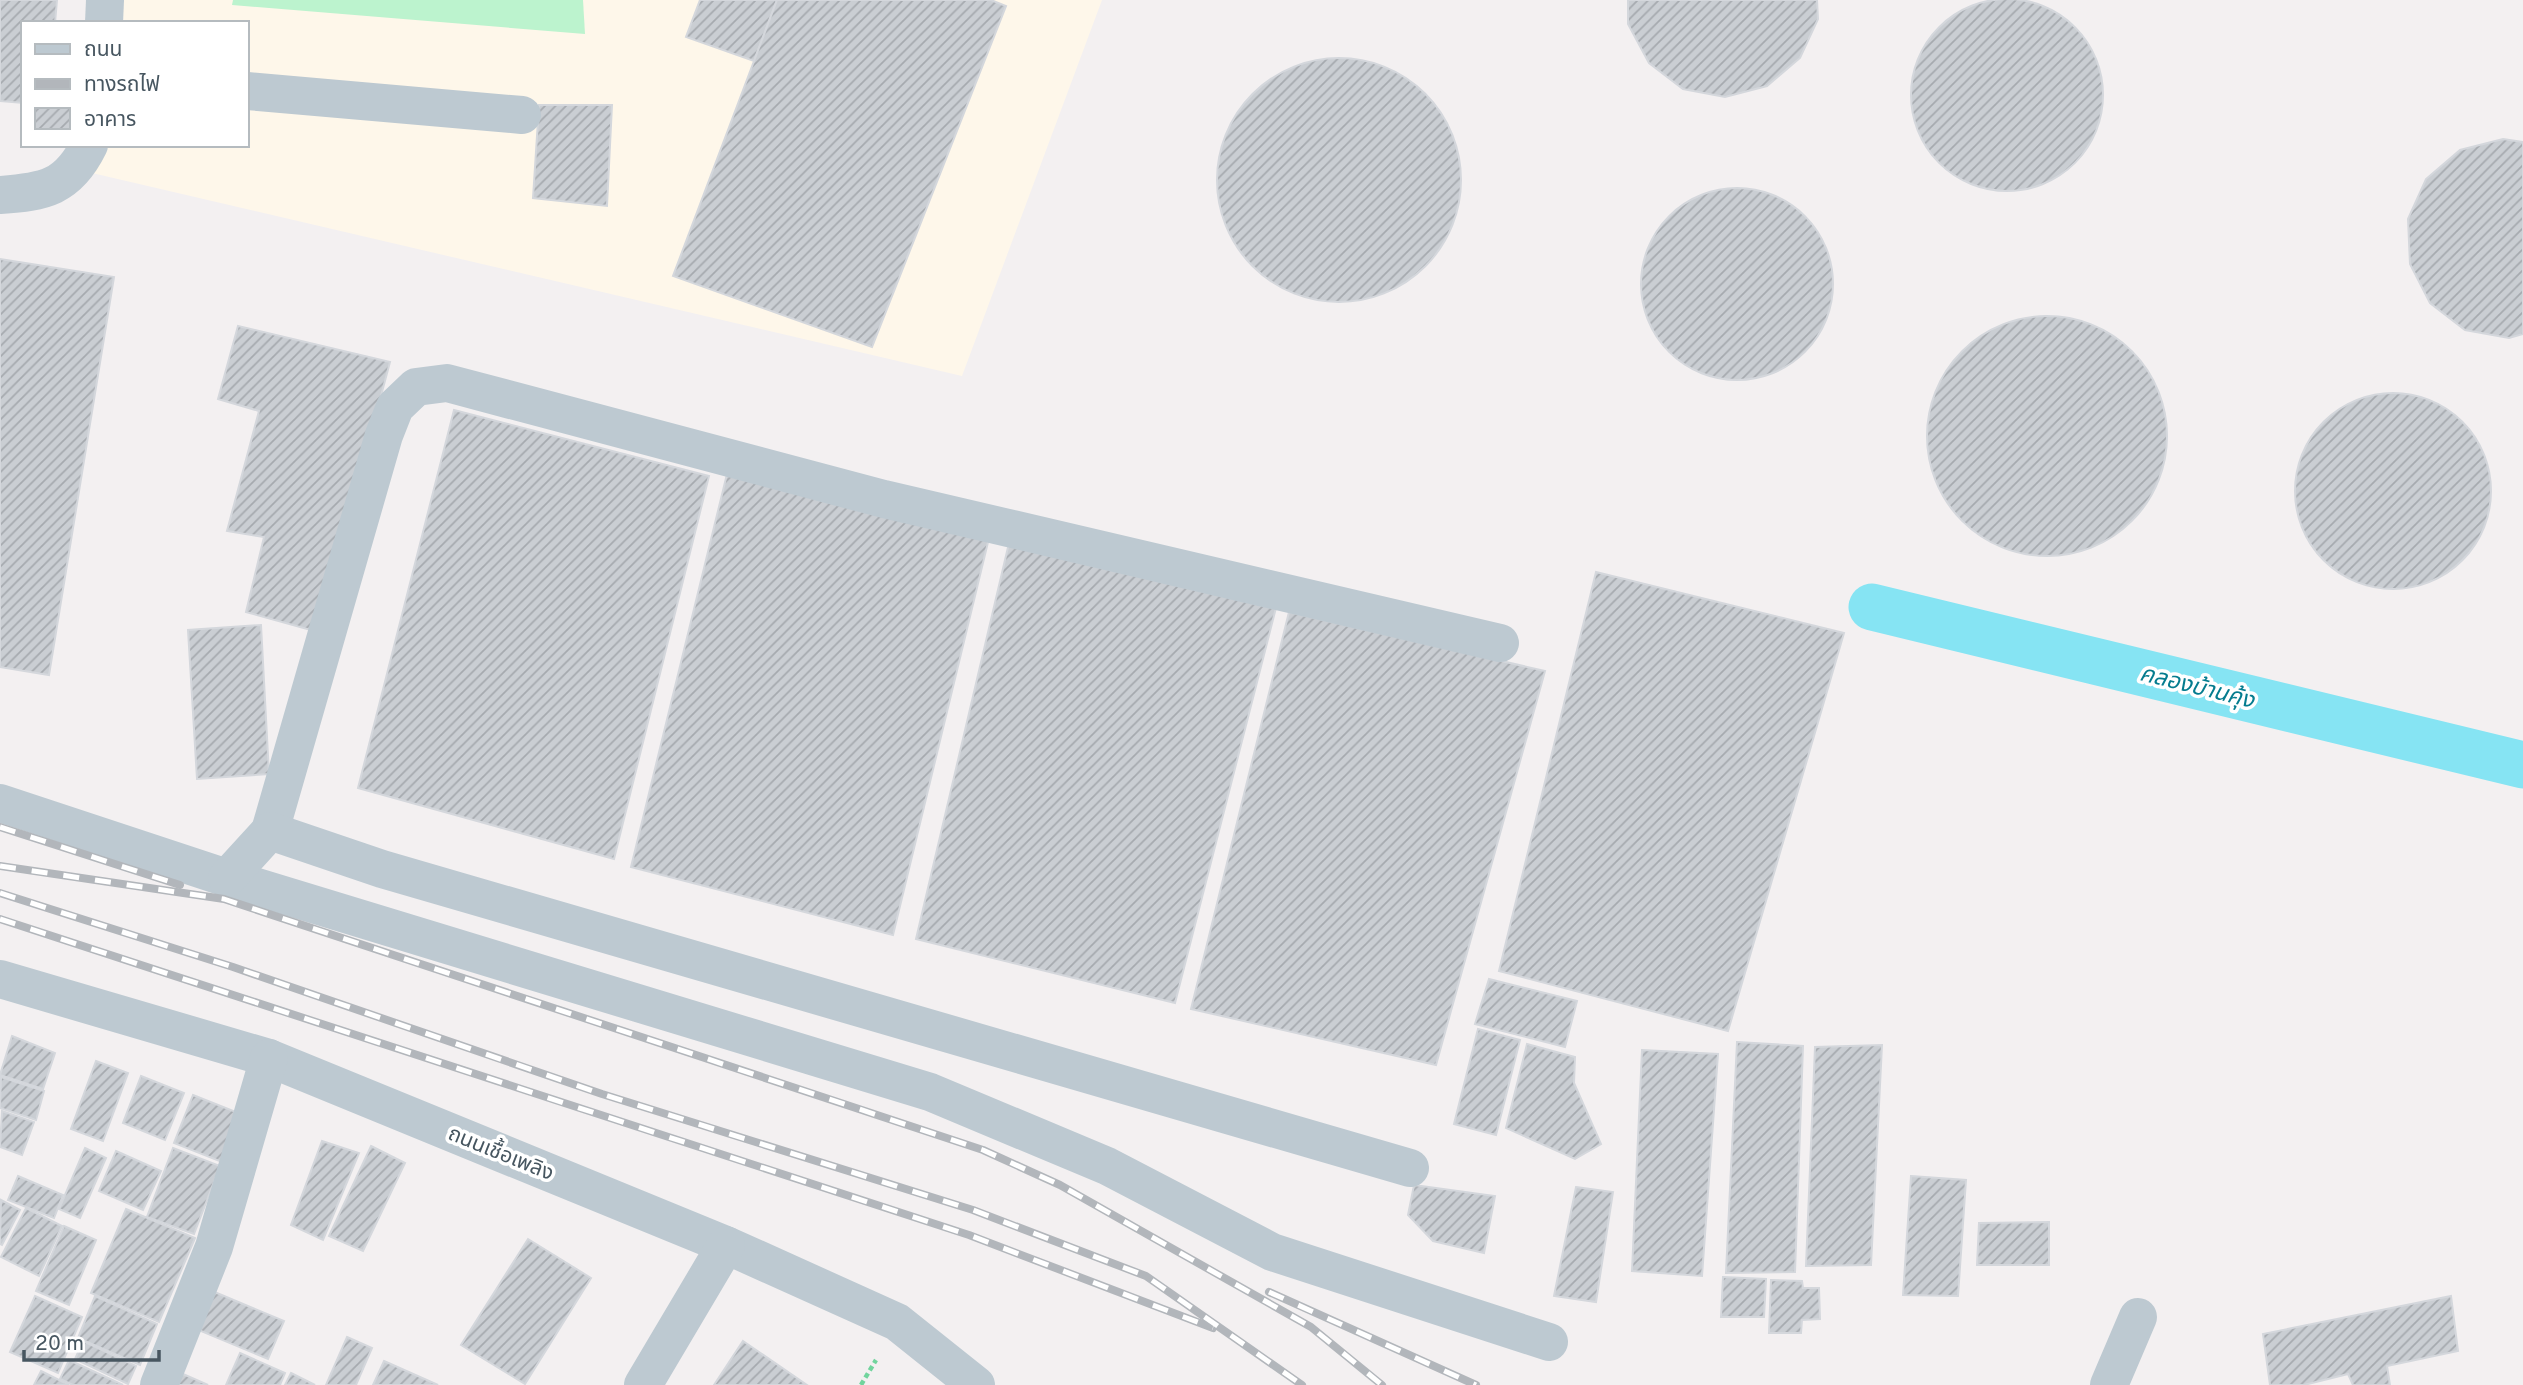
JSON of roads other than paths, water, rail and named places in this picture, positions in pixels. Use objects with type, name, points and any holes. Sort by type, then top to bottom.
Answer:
[{"type":"street","points":[[104,21],[105,0]]},
{"type":"street","points":[[248,91],[522,115]]},
{"type":"street","points":[[0,195],[28,193],[53,187],[81,162],[88,147]]},
{"type":"street","points":[[227,878],[270,831],[384,435],[395,407],[416,387],[447,383],[884,499],[1500,643]]},
{"type":"street","points":[[0,803],[227,878],[930,1092],[1107,1166],[1272,1252],[1549,1342]]},
{"type":"street","points":[[270,831],[382,869],[1410,1168]]},
{"type":"street","name":"ถนนเชื้อเพลิง","points":[[0,979],[269,1058],[726,1245],[897,1322],[976,1385]]},
{"type":"street","points":[[159,1385],[214,1247],[269,1058]]},
{"type":"street","points":[[643,1385],[726,1245]]},
{"type":"street","points":[[2109,1385],[2138,1317]]},
{"type":"waterway","name":"คลองบ้านคุ้ง","points":[[1872,607],[2523,765]]},
{"type":"railway","points":[[0,827],[180,885]]},
{"type":"railway","points":[[0,866],[224,899],[983,1150],[1060,1185],[1311,1327],[1382,1385]]},
{"type":"railway","points":[[0,893],[233,967],[602,1094],[973,1210],[1146,1276],[1302,1385]]},
{"type":"railway","points":[[0,919],[969,1235],[1213,1328]]},
{"type":"railway","points":[[1269,1292],[1476,1385]]}]
